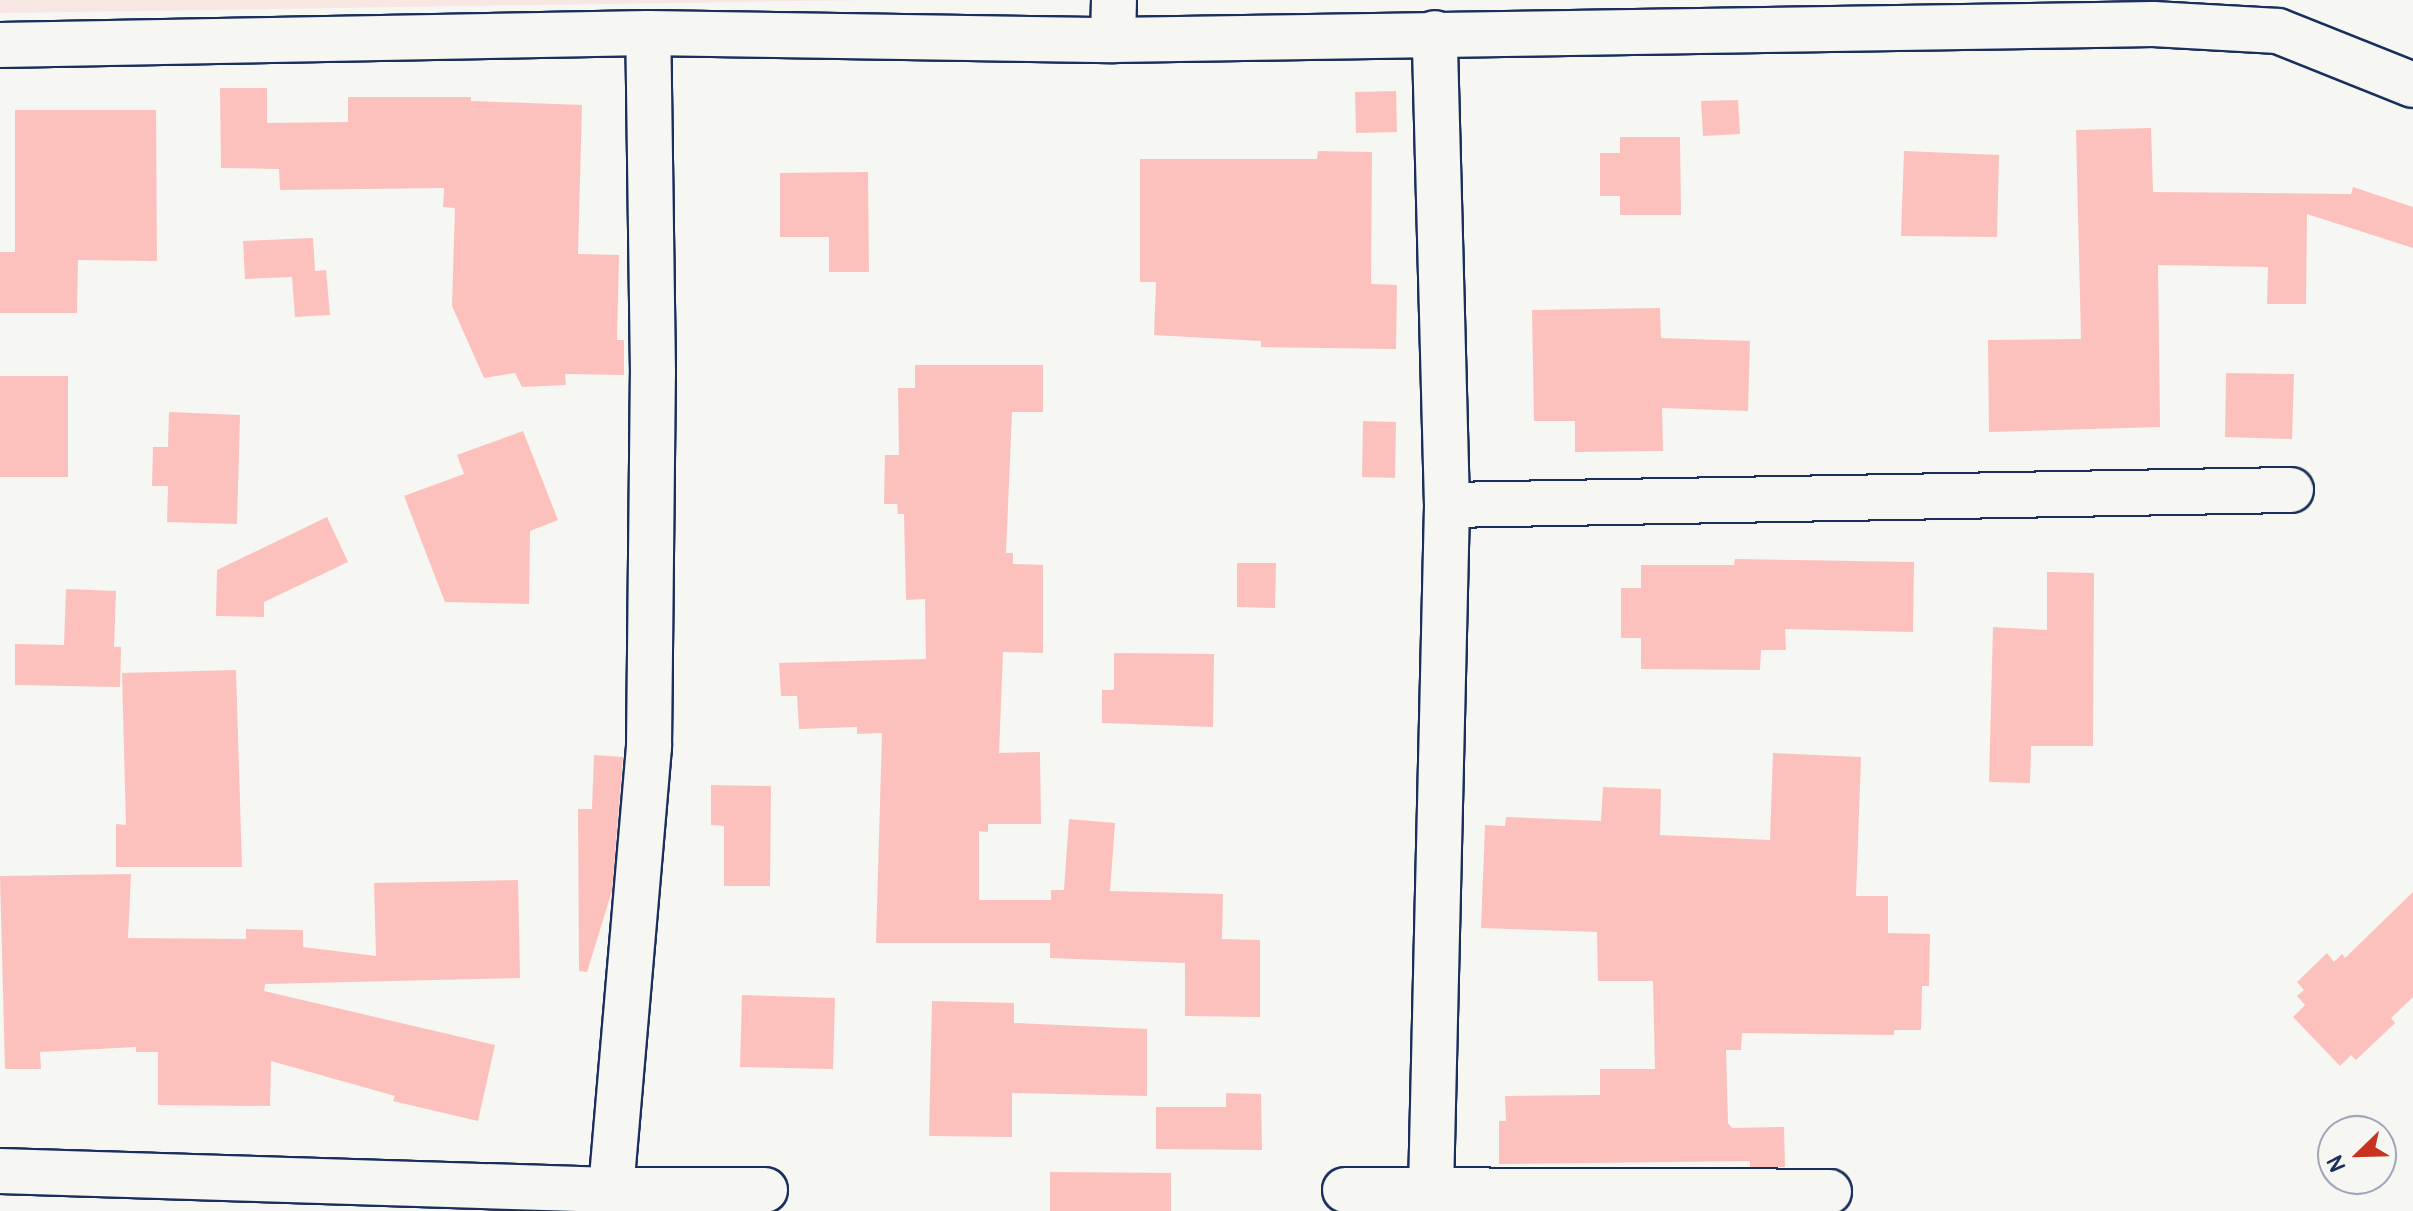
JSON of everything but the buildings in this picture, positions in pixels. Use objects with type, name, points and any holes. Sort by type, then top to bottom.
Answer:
[{"type":"street","points":[[0,45],[648,33],[1113,20],[1435,33],[2153,24],[2278,31],[2413,85]]},
{"type":"street","points":[[611,1190],[649,747],[653,373],[648,33]]},
{"type":"street","points":[[1431,1190],[1447,505],[1435,33]]},
{"type":"street","points":[[1447,505],[2291,490]]},
{"type":"street","points":[[0,1171],[556,1200],[611,1190],[765,1190]]},
{"type":"street","points":[[1345,1190],[1829,1192]]},
{"type":"shaded area","points":[[0,0],[869,0],[0,13]]}]
